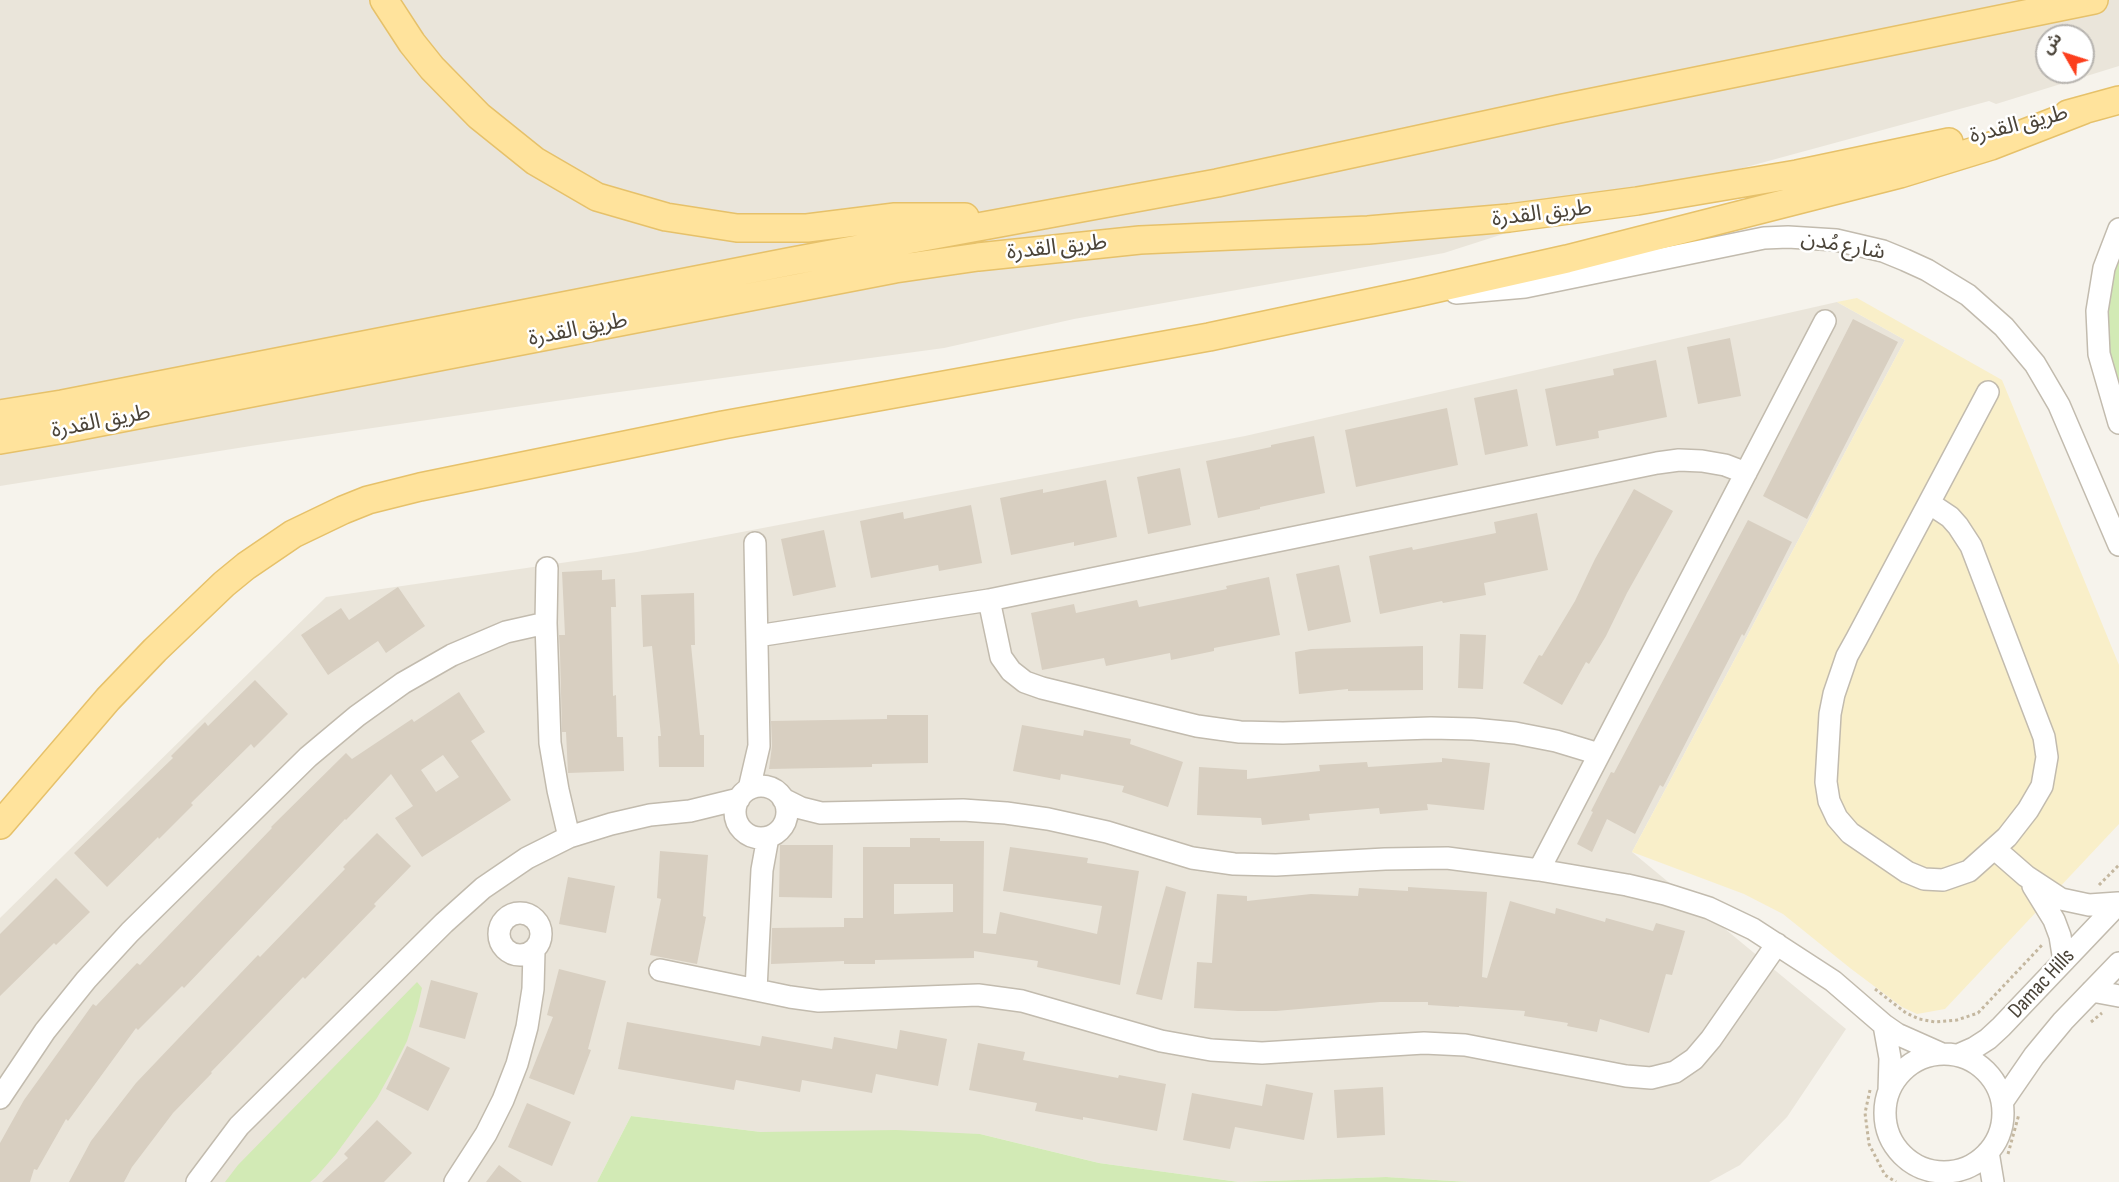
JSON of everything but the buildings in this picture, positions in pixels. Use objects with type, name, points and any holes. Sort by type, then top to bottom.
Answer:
[{"type":"main road","points":[[384,0],[406,35],[432,68],[479,116],[535,161],[597,197],[666,217],[737,228],[807,228],[915,216],[1005,221]]},
{"type":"main road","name":"طريق القدرة","points":[[0,440],[64,417],[1005,221],[1217,183],[1594,101],[2094,0]]},
{"type":"main road","name":"طريق القدرة","points":[[0,414],[64,417],[895,269],[978,257],[1118,242],[1368,230],[1573,211],[1850,163],[1989,133],[2119,100]]},
{"type":"main road","points":[[0,825],[108,699],[224,584],[269,549],[310,525],[343,510],[394,493],[572,455],[876,396],[1198,339],[1567,259],[1911,170],[1991,146],[2084,110]]},
{"type":"street","points":[[2119,229],[2104,268],[2097,311],[2100,354],[2119,423]]},
{"type":"street","name":"شارع مُدن","points":[[1416,293],[1470,293],[1525,287],[1764,238],[1796,237],[1836,240],[1890,254],[1927,270],[1968,295],[2020,344],[2044,377],[2059,405],[2119,543]]},
{"type":"street","points":[[1539,870],[1825,321]]},
{"type":"street","points":[[1929,503],[1958,526],[1971,546],[2046,747],[2047,767],[2042,786],[2018,824],[1995,849],[1961,876],[1943,880],[1915,876],[1900,868],[1850,832],[1837,818],[1827,791],[1826,770],[1830,714],[1840,674],[1848,656],[1929,503],[1988,392]]},
{"type":"street","points":[[757,636],[989,600],[1657,463],[1679,460],[1702,461],[1725,465],[1746,473]]},
{"type":"street","points":[[755,543],[762,870],[756,990]]},
{"type":"street","points":[[547,568],[546,623],[550,742],[569,837]]},
{"type":"street","points":[[989,600],[1001,657],[1011,671],[1025,682],[1042,688],[1197,726],[1240,732],[1473,729],[1515,733],[1556,741],[1599,754]]},
{"type":"street","points":[[0,1098],[45,1031],[93,972],[139,923],[316,750],[403,683],[452,655],[506,632],[546,623]]},
{"type":"street","points":[[759,812],[801,808],[821,813]]},
{"type":"street","points":[[197,1182],[239,1126],[444,923],[483,888],[527,858],[569,837],[650,815],[690,812],[821,813],[963,810],[1048,819],[1107,832],[1192,858],[1234,864],[1276,865],[1416,858],[1477,861],[1539,870],[1665,894],[1709,908],[1753,929],[1777,944],[1833,981],[1884,1025],[1911,1041],[1978,1064],[1994,1080],[2012,1105],[2004,1115],[1993,1182]]},
{"type":"street","points":[[1995,849],[2052,895],[2081,904],[2119,903]]},
{"type":"street","points":[[2026,876],[2045,903],[2057,929],[2064,961]]},
{"type":"street","name":"Damac Hills","points":[[1950,1054],[1974,1048],[1988,1039],[2119,903]]},
{"type":"street","points":[[660,970],[819,1001],[978,995],[1022,1001],[1161,1041],[1211,1050],[1262,1053],[1424,1043],[1465,1045],[1626,1076],[1651,1078],[1675,1072],[1694,1059],[1711,1039],[1777,944]]},
{"type":"street","points":[[455,1182],[486,1134],[517,1064],[527,1027],[533,989],[534,951]]},
{"type":"street","name":"Damac Hills","points":[[2012,1105],[2034,1056],[2119,963]]},
{"type":"street","points":[[2092,990],[2119,996]]},
{"type":"street","points":[[1884,1025],[1890,1058],[1881,1087],[1887,1129],[1896,1147],[1909,1161],[1926,1169],[1954,1177],[1961,1170],[1998,1154]]},
{"type":"street","points":[[1881,1087],[1896,1079],[1910,1065],[1928,1056],[1950,1054]]},
{"type":"path","points":[[2081,904],[2119,865]]},
{"type":"path","points":[[1858,1003],[1873,987],[1906,1013],[1919,1019],[1935,1022],[1957,1020],[1978,1013],[2057,929]]},
{"type":"path","points":[[2085,1028],[2102,1012]]},
{"type":"path","points":[[1881,1087],[1868,1093],[1864,1113],[1869,1144],[1885,1175],[1896,1182]]},
{"type":"path","points":[[1998,1154],[2012,1105]]},
{"type":"shaded area","points":[[0,0],[2119,0],[2119,66],[2095,73],[2095,24],[2035,24],[2035,84],[2061,84],[1996,104],[1989,101],[1522,228],[1444,253],[1074,319],[944,348],[597,395],[257,445],[0,486]]},
{"type":"shaded area","points":[[1837,302],[1905,340],[1632,852],[1846,1029],[1787,1117],[1740,1165],[1709,1182],[1469,1182],[1386,1177],[1239,1182],[1099,1163],[980,1134],[761,1132],[631,1116],[597,1182],[0,1182],[0,918],[326,597],[637,552],[1245,436]]},
{"type":"green space","points":[[2119,234],[2119,425],[2101,364]]},
{"type":"green space","points":[[417,982],[422,988],[417,1010],[407,1041],[393,1069],[377,1098],[316,1177],[310,1182],[225,1182],[238,1165]]},
{"type":"green space","points":[[631,1116],[761,1132],[896,1130],[980,1134],[1099,1163],[1239,1182],[597,1182]]},
{"type":"green space","points":[[1386,1177],[1469,1182],[1239,1182]]},
{"type":"sand","points":[[1857,298],[2002,380],[2119,665],[2119,824],[1945,1009],[1917,1014],[1902,1007],[1783,914],[1744,894],[1632,852],[1905,340],[1837,302]]}]
